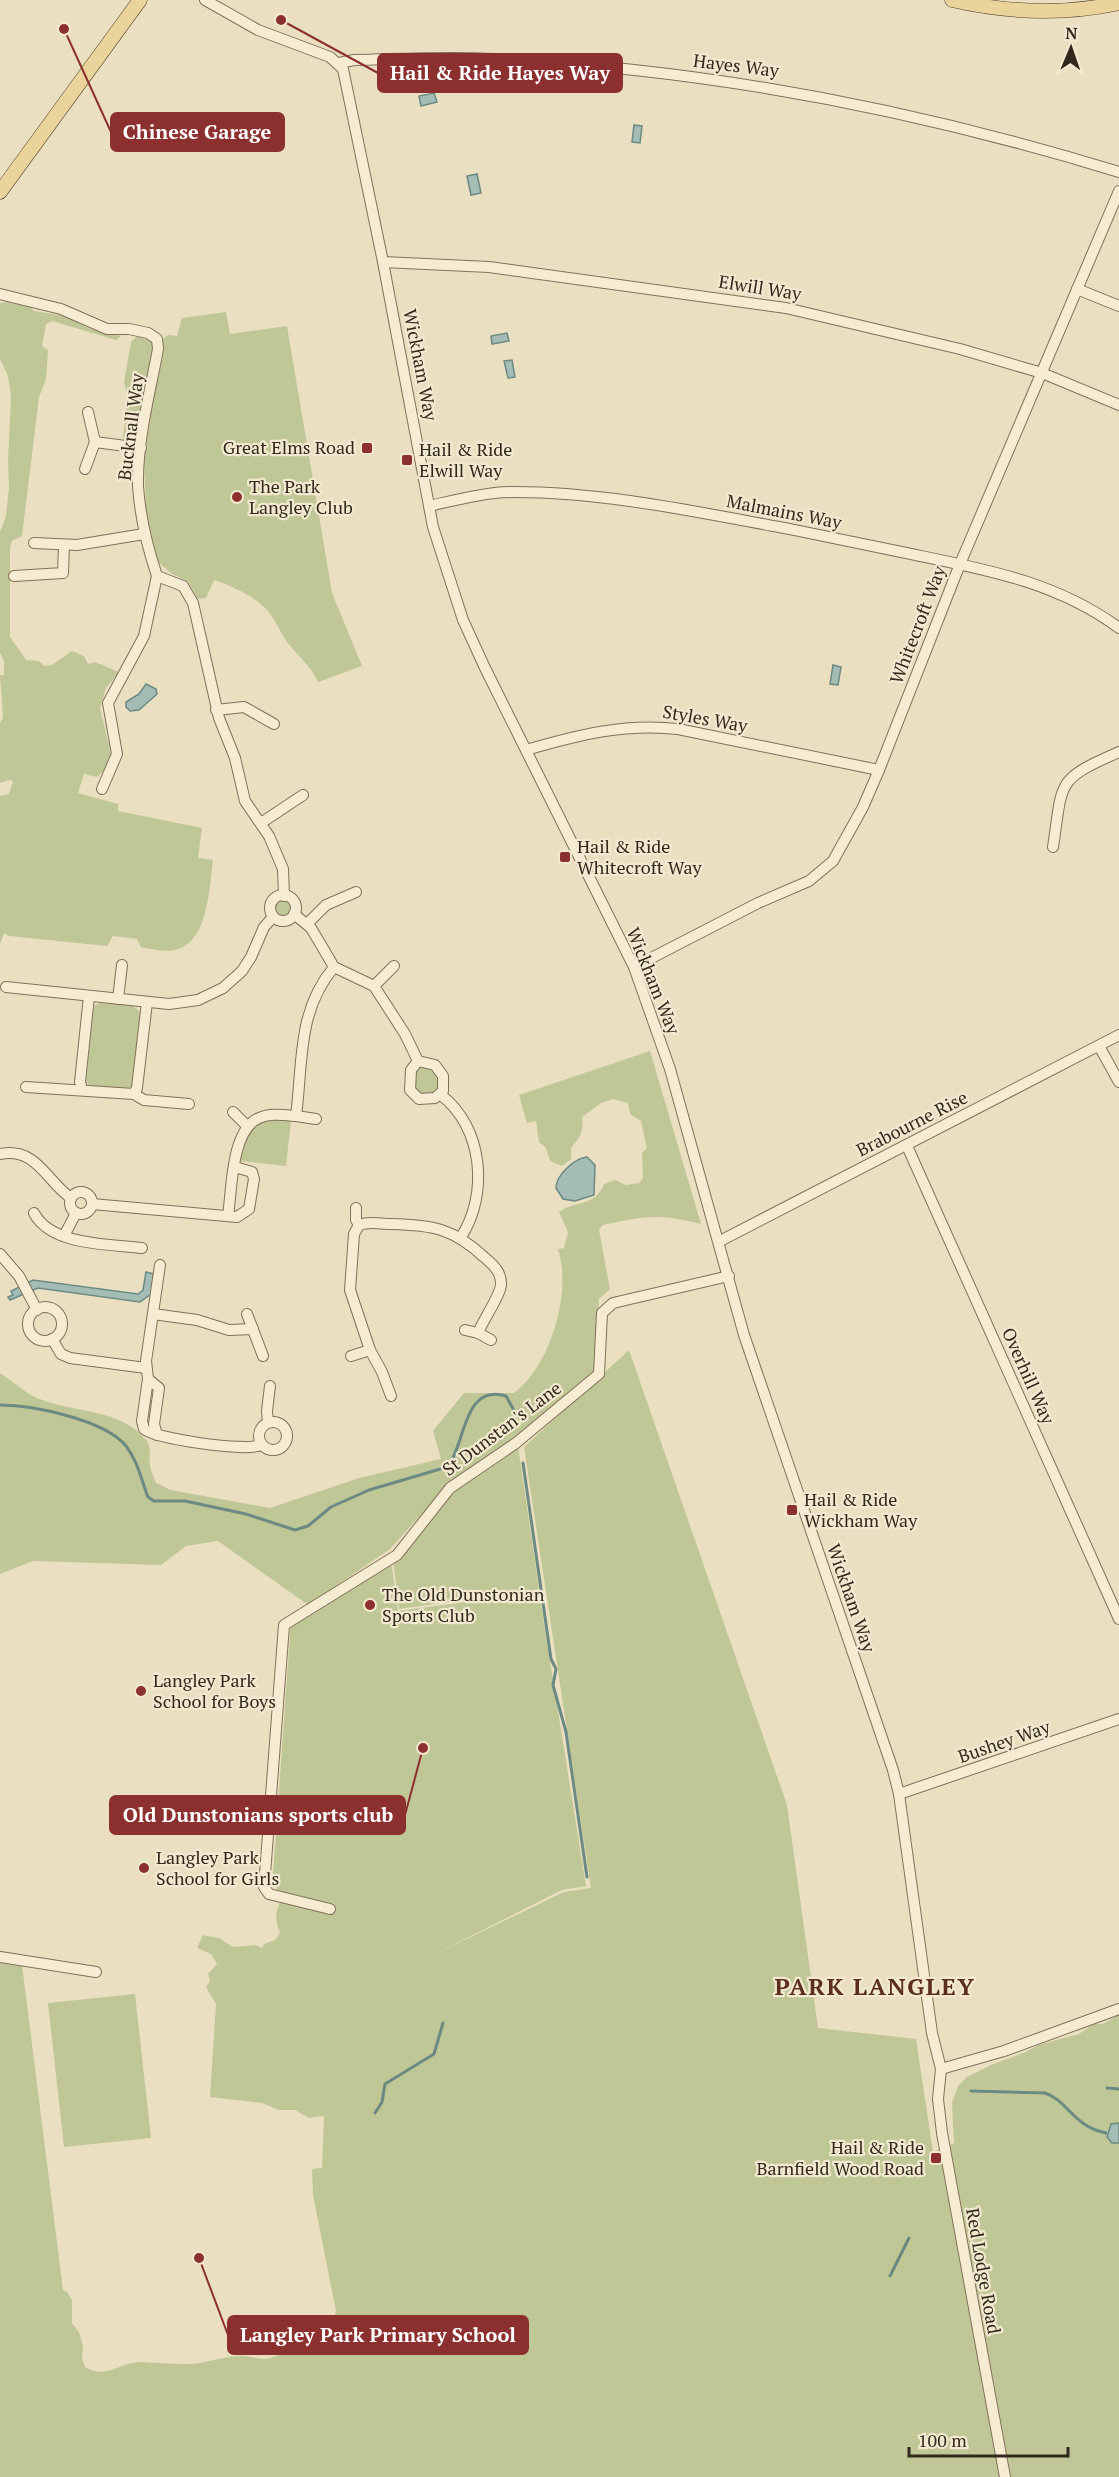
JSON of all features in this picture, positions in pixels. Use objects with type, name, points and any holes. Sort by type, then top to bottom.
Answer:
[{"type":"main road","points":[[0,192],[140,0]]},
{"type":"main road","points":[[952,0],[1035,12],[1088,9],[1119,3]]},
{"type":"street","points":[[205,0],[258,30],[326,55],[339,63]]},
{"type":"street","name":"Hayes Way","points":[[339,63],[354,60],[447,57],[496,59],[647,72],[782,89],[872,106],[1023,142],[1119,172]]},
{"type":"street","name":"Wickham Way","points":[[339,63],[346,80],[429,506],[443,564],[462,620],[634,967],[670,1069],[720,1241],[744,1335],[899,1794],[932,2033],[941,2069]]},
{"type":"street","name":"Whitecroft Way","points":[[634,967],[758,903],[809,881],[833,861],[863,807],[879,770],[960,564],[1119,191]]},
{"type":"street","name":"Elwill Way","points":[[383,262],[489,267],[786,308],[881,328],[1042,372],[1119,405]]},
{"type":"street","points":[[1077,289],[1119,306]]},
{"type":"street","name":"Bucknall Way","points":[[0,294],[61,309],[107,329],[129,328],[155,337],[158,349],[141,448],[138,484],[144,534],[157,576]]},
{"type":"street","points":[[85,469],[95,442],[88,412]]},
{"type":"street","points":[[95,442],[141,448]]},
{"type":"street","name":"Malmains Way","points":[[429,506],[511,492],[548,493],[679,509],[1013,576],[1054,590],[1097,612],[1119,628]]},
{"type":"street","points":[[34,543],[77,545],[144,534]]},
{"type":"street","points":[[14,576],[63,573],[64,545]]},
{"type":"street","points":[[102,789],[117,759],[108,703],[144,636],[157,576],[179,583],[190,594],[216,710],[235,758],[245,801],[261,823],[283,869],[284,896]]},
{"type":"street","points":[[216,710],[244,707],[274,724]]},
{"type":"street","name":"Styles Way","points":[[526,750],[595,730],[649,725],[879,770]]},
{"type":"street","points":[[1053,847],[1063,787],[1083,768],[1119,752]]},
{"type":"street","points":[[261,823],[303,795]]},
{"type":"street","points":[[307,924],[326,905],[356,892]]},
{"type":"street","points":[[273,917],[271,903],[277,897],[284,896],[293,901],[294,914],[307,924],[334,967],[374,986],[418,1061]]},
{"type":"street","points":[[273,917],[285,921],[294,914]]},
{"type":"street","points":[[6,987],[147,1002],[190,1002],[223,988],[247,964],[264,927],[273,917]]},
{"type":"street","points":[[118,999],[122,965]]},
{"type":"street","points":[[374,986],[394,966]]},
{"type":"street","points":[[296,1116],[306,1018],[319,987],[334,967]]},
{"type":"street","points":[[82,1089],[80,1083],[89,996]]},
{"type":"street","points":[[134,1094],[137,1088],[147,1002]]},
{"type":"street","name":"Brabourne Rise","points":[[720,1241],[1119,1035]]},
{"type":"street","points":[[1099,1046],[1119,1082]]},
{"type":"street","points":[[418,1061],[431,1063],[441,1071],[444,1083],[441,1095],[430,1100],[412,1101],[408,1080],[412,1066],[418,1061]]},
{"type":"street","points":[[26,1087],[72,1092],[82,1089],[134,1094],[144,1100],[189,1104]]},
{"type":"street","points":[[441,1095],[455,1107],[461,1117],[472,1144],[479,1176],[476,1207],[461,1237]]},
{"type":"street","points":[[233,1112],[247,1125]]},
{"type":"street","points":[[228,1216],[239,1140],[247,1125],[265,1116],[296,1116],[316,1119]]},
{"type":"street","name":"Overhill Way","points":[[907,1146],[1119,1619]]},
{"type":"street","points":[[0,1154],[16,1154],[33,1159],[71,1197]]},
{"type":"street","points":[[92,1204],[228,1216],[241,1215],[249,1209],[251,1203],[254,1175],[235,1164]]},
{"type":"street","points":[[71,1197],[83,1192],[90,1195],[92,1204],[88,1212],[76,1214]]},
{"type":"street","points":[[71,1197],[70,1205],[76,1214]]},
{"type":"street","points":[[356,1208],[356,1220],[359,1225]]},
{"type":"street","points":[[34,1213],[40,1222],[77,1241],[142,1248]]},
{"type":"street","points":[[64,1236],[76,1214]]},
{"type":"street","points":[[359,1225],[427,1226],[461,1237],[496,1269],[501,1279],[500,1291],[478,1333]]},
{"type":"street","points":[[359,1225],[354,1234],[350,1284],[370,1350],[391,1396]]},
{"type":"street","points":[[0,1254],[26,1289],[37,1310]]},
{"type":"street","points":[[147,1374],[160,1265]]},
{"type":"street","name":"St Dunstan's Lane","points":[[330,1909],[268,1894],[264,1887],[284,1625],[397,1555],[450,1488],[516,1443],[599,1374],[602,1313],[613,1303],[729,1276]]},
{"type":"street","points":[[52,1309],[60,1317],[61,1328],[52,1339],[38,1340],[30,1333],[29,1318],[37,1310],[52,1309]]},
{"type":"street","points":[[153,1314],[197,1320],[229,1329],[244,1331],[253,1329]]},
{"type":"street","points":[[247,1314],[263,1356]]},
{"type":"street","points":[[465,1330],[478,1333],[490,1340]]},
{"type":"street","points":[[52,1339],[61,1354],[70,1358],[147,1374],[159,1388],[154,1424],[157,1435],[248,1448],[261,1445],[267,1449],[276,1450],[286,1440],[284,1426],[277,1422],[268,1422],[260,1430],[261,1445]]},
{"type":"street","points":[[351,1356],[370,1350]]},
{"type":"street","points":[[268,1422],[270,1386]]},
{"type":"street","name":"Bushey Way","points":[[899,1794],[1119,1719]]},
{"type":"street","points":[[0,1957],[96,1972]]},
{"type":"street","points":[[941,2069],[1004,2051],[1119,2009]]},
{"type":"street","name":"Red Lodge Road","points":[[941,2069],[938,2099],[942,2133],[1005,2477]]},
{"type":"green space","points":[[0,303],[30,307],[34,311],[65,316],[88,328],[121,336],[116,340],[52,321],[46,324],[42,346],[48,350],[46,379],[39,397],[22,536],[12,541],[10,547],[10,637],[26,660],[39,661],[44,666],[52,665],[72,651],[84,656],[88,664],[95,662],[119,672],[106,688],[100,708],[111,754],[106,769],[97,777],[84,774],[78,793],[118,804],[118,811],[202,828],[198,858],[213,860],[208,901],[199,929],[192,940],[182,947],[169,951],[141,947],[137,939],[113,936],[107,946],[9,936],[4,933],[0,944],[0,796],[9,794],[13,781],[0,783],[0,724],[3,717],[0,675],[4,675],[4,661],[0,653],[0,532],[6,516],[9,487],[11,397],[8,376],[0,359]]},
{"type":"green space","name":"The Park Langley Club","points":[[226,312],[230,334],[287,326],[332,593],[362,666],[318,682],[308,666],[287,642],[270,614],[256,600],[235,588],[214,580],[206,598],[198,599],[188,582],[171,573],[156,560],[146,512],[144,459],[154,394],[163,356],[163,339],[168,335],[177,336],[182,318]]},
{"type":"green space","points":[[137,336],[150,340],[153,345],[136,437],[132,443],[126,442],[123,437],[128,396],[124,382],[131,342]]},
{"type":"green space","points":[[279,900],[285,900],[290,908],[288,914],[279,916],[274,911],[274,905]]},
{"type":"green space","points":[[101,1003],[133,1006],[140,1012],[132,1086],[128,1090],[90,1086],[86,1081],[93,1010],[95,1005]]},
{"type":"green space","points":[[650,1051],[701,1224],[674,1218],[652,1217],[603,1225],[599,1230],[610,1289],[599,1299],[596,1373],[512,1440],[449,1484],[390,1549],[308,1605],[218,1541],[186,1546],[161,1565],[33,1561],[0,1574],[0,1373],[37,1398],[109,1417],[135,1430],[148,1443],[150,1466],[156,1483],[171,1490],[270,1508],[359,1478],[441,1459],[433,1431],[464,1393],[514,1393],[527,1381],[548,1346],[560,1306],[562,1266],[558,1249],[564,1248],[568,1232],[559,1212],[591,1200],[604,1184],[615,1180],[626,1185],[639,1183],[643,1178],[642,1153],[647,1148],[641,1121],[630,1114],[628,1103],[613,1099],[601,1103],[582,1117],[582,1130],[571,1148],[571,1159],[562,1166],[550,1161],[546,1148],[539,1142],[536,1121],[527,1123],[519,1095]]},
{"type":"green space","points":[[430,1065],[440,1078],[437,1094],[420,1095],[412,1084],[418,1066]]},
{"type":"green space","points":[[275,1119],[291,1121],[286,1166],[240,1161],[249,1132],[259,1124]]},
{"type":"green space","points":[[629,1350],[787,1805],[818,2028],[916,2039],[933,2152],[954,2143],[952,2103],[958,2086],[967,2077],[1038,2045],[1079,2034],[1093,2024],[1103,2024],[1119,2015],[1119,2477],[0,2477],[0,1962],[22,1965],[63,2290],[72,2300],[72,2323],[79,2332],[85,2367],[100,2372],[142,2362],[195,2364],[236,2356],[267,2359],[283,2353],[304,2337],[317,2333],[321,2325],[333,2320],[336,2311],[313,2195],[312,2169],[322,2168],[324,2116],[309,2118],[295,2110],[279,2110],[262,2103],[210,2097],[216,2004],[206,1987],[210,1981],[208,1974],[217,1964],[211,1954],[197,1948],[203,1935],[219,1938],[233,1947],[256,1945],[262,1948],[264,1944],[275,1940],[280,1933],[276,1913],[285,1895],[277,1890],[273,1875],[291,1621],[391,1561],[398,1611],[539,1592],[586,1886],[562,1890],[435,1954],[564,1892],[591,1888],[524,1447]]},
{"type":"green space","points":[[518,1446],[539,1589],[399,1609],[393,1560],[453,1490]]},
{"type":"green space","points":[[135,1994],[151,2138],[64,2147],[48,2003]]},
{"type":"water","points":[[434,93],[437,102],[421,106],[419,96]]},
{"type":"water","points":[[634,125],[642,126],[640,143],[632,142]]},
{"type":"water","points":[[477,174],[481,193],[471,195],[467,176]]},
{"type":"water","points":[[507,333],[509,341],[492,344],[491,336]]},
{"type":"water","points":[[512,360],[515,377],[508,378],[504,361]]},
{"type":"water","points":[[833,665],[841,667],[838,685],[830,684]]},
{"type":"water","points":[[146,684],[156,689],[157,694],[139,710],[130,711],[126,707],[126,702],[139,694]]},
{"type":"water","points":[[587,1157],[595,1165],[594,1195],[575,1201],[563,1199],[556,1188],[559,1178],[572,1164]]},
{"type":"water","points":[[146,1272],[154,1274],[151,1294],[140,1302],[38,1288],[10,1300],[8,1297],[13,1295],[11,1291],[33,1280],[138,1294],[143,1290]]},
{"type":"water","points":[[1119,2123],[1119,2143],[1112,2143],[1107,2137],[1111,2124]]},
{"type":"waterway","points":[[0,1405],[31,1408],[68,1416],[116,1437],[130,1452],[148,1497],[154,1501],[185,1501],[246,1514],[295,1530],[308,1526],[331,1507],[369,1490],[447,1467],[467,1419],[473,1407],[481,1399],[492,1394],[506,1396],[516,1414]]},
{"type":"waterway","points":[[523,1463],[551,1659],[556,1669],[553,1685],[566,1732],[587,1877]]},
{"type":"waterway","points":[[375,2113],[382,2102],[385,2084],[434,2054],[443,2023]]},
{"type":"waterway","points":[[1107,2088],[1119,2089]]},
{"type":"waterway","points":[[971,2091],[1045,2093],[1053,2096],[1078,2120],[1095,2130],[1106,2133]]},
{"type":"waterway","points":[[890,2276],[909,2238]]},
{"type":"place","name":"Hail & Ride Hayes Way","points":[[281,20]]},
{"type":"place","name":"Chinese Garage","points":[[64,29]]},
{"type":"place","name":"Great Elms Road","points":[[367,448]]},
{"type":"place","name":"Hail & Ride Elwill Way","points":[[407,460]]},
{"type":"place","name":"The Park Langley Club","points":[[237,497]]},
{"type":"place","name":"Hail & Ride Whitecroft Way","points":[[565,857]]},
{"type":"place","name":"Hail & Ride Wickham Way","points":[[792,1510]]},
{"type":"place","name":"The Old Dunstonian Sports Club","points":[[370,1605]]},
{"type":"place","name":"Langley Park School for Boys","points":[[141,1691]]},
{"type":"place","name":"Old Dunstonians sports club","points":[[423,1748]]},
{"type":"place","name":"Langley Park School for Girls","points":[[144,1868]]},
{"type":"place","name":"Hail & Ride Barnfield Wood Road","points":[[936,2158]]},
{"type":"place","name":"Langley Park Primary School","points":[[199,2258]]},
{"type":"district","name":"PARK LANGLEY","points":[[875,1987]]}]
